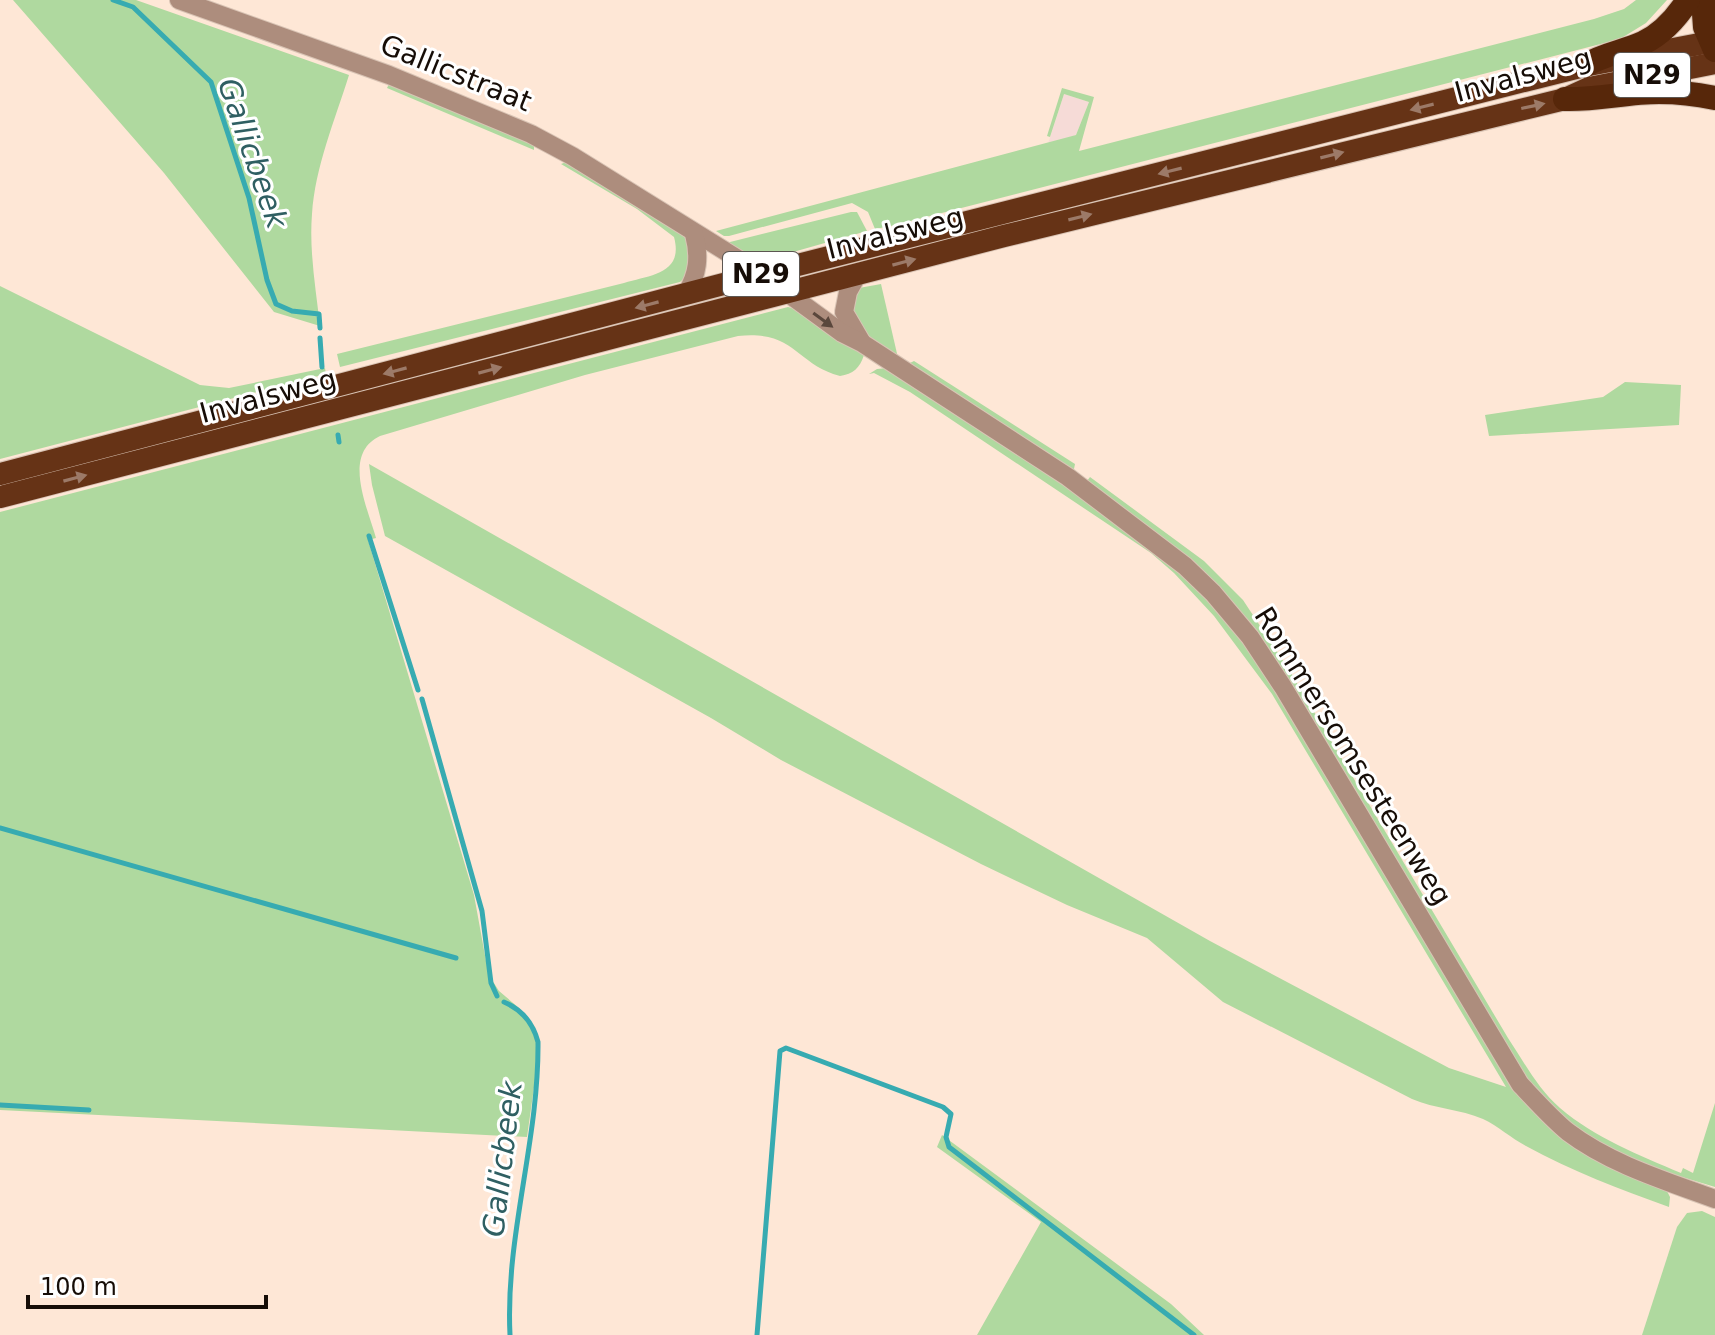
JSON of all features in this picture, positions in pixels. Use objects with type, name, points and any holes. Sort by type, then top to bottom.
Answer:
[{"type":"highway","points":[[1584,66],[1602,55],[1644,42],[1669,25],[1688,0]]},
{"type":"highway","points":[[1703,0],[1705,27],[1714,49]]},
{"type":"highway","name":"Invalsweg","points":[[0,474],[762,274],[1584,66],[1714,49]]},
{"type":"highway","name":"Invalsweg","points":[[0,497],[786,292],[1565,99],[1589,88],[1714,49]]},
{"type":"highway","points":[[1565,99],[1591,100],[1656,92],[1715,98]]},
{"type":"street","name":"Gallicstraat","points":[[179,0],[389,75],[531,134],[572,156],[762,274]]},
{"type":"street","points":[[686,294],[697,275],[698,252],[694,234]]},
{"type":"street","points":[[858,274],[848,292],[844,312],[862,343]]},
{"type":"street","name":"Rommersomsesteenweg","points":[[786,292],[842,333],[1068,477],[1185,566],[1213,593],[1250,637],[1283,687],[1520,1084],[1569,1133],[1625,1164],[1715,1199]]},
{"type":"shaded area","points":[[1064,94],[1089,102],[1076,135],[1048,144]]},
{"type":"green space","points":[[13,0],[136,0],[349,75],[326,144],[314,196],[311,242],[320,326],[274,312],[164,173]]},
{"type":"green space","points":[[1636,0],[1667,0],[1646,23],[1620,39],[891,226],[875,229],[868,212],[852,203],[729,236],[716,231],[1076,135],[1089,102],[1064,94],[1050,137],[1047,136],[1062,88],[1094,97],[1079,151],[1594,19],[1624,9]]},
{"type":"green space","points":[[390,82],[534,144],[534,150],[387,88]]},
{"type":"green space","points":[[569,161],[686,236],[689,242],[688,275],[680,282],[340,367],[337,354],[644,278],[669,266],[676,249],[674,237],[637,209],[561,164]]},
{"type":"green space","points":[[857,212],[867,231],[758,262],[722,244]]},
{"type":"green space","points":[[881,284],[898,358],[869,340],[852,315],[854,294],[859,288]]},
{"type":"green space","points":[[0,286],[200,385],[229,388],[325,368],[326,374],[0,459]]},
{"type":"green space","points":[[788,307],[799,310],[864,355],[858,367],[840,376],[825,371],[772,338],[738,336],[585,375],[380,436],[369,444],[362,455],[360,482],[376,538],[368,540],[474,895],[486,961],[499,991],[519,1008],[538,1037],[538,1059],[527,1137],[0,1110],[0,512]]},
{"type":"green space","points":[[914,361],[1075,464],[1074,469],[1070,471],[908,364]]},
{"type":"green space","points":[[887,368],[1066,487],[1191,581],[1252,649],[1515,1085],[1667,1191],[1669,1207],[1560,1164],[1483,1119],[1412,1099],[1223,1002],[1147,938],[1067,905],[981,864],[781,760],[385,536],[369,464],[1210,941],[1449,1068],[1506,1087],[1272,694],[1214,616],[1151,553],[910,392],[874,373],[869,374]]},
{"type":"green space","points":[[1625,382],[1681,385],[1679,425],[1489,436],[1485,415],[1603,397]]},
{"type":"green space","points":[[1090,477],[1204,561],[1243,600],[1291,673],[1508,1038],[1545,1092],[1560,1108],[1588,1128],[1681,1173],[1683,1168],[1693,1173],[1715,1103],[1715,1187],[1636,1163],[1575,1130],[1523,1076],[1249,625],[1087,481]]},
{"type":"green space","points":[[942,1135],[1171,1304],[1204,1335],[977,1335],[1041,1222],[937,1147]]},
{"type":"green space","points":[[1702,1211],[1715,1217],[1715,1335],[1642,1335],[1677,1227],[1687,1213]]},
{"type":"waterway","name":"Gallicbeek","points":[[113,0],[133,7],[211,82],[249,198],[267,280],[276,304],[292,311],[319,314],[320,328]]},
{"type":"waterway","name":"Gallicbeek","points":[[320,338],[322,367]]},
{"type":"waterway","name":"Gallicbeek","points":[[338,435],[339,442]]},
{"type":"waterway","name":"Gallicbeek","points":[[369,536],[418,690]]},
{"type":"waterway","name":"Gallicbeek","points":[[422,699],[482,911],[491,983],[497,996]]},
{"type":"waterway","points":[[0,828],[456,958]]},
{"type":"waterway","name":"Gallicbeek","points":[[504,1002],[526,1018],[538,1042],[533,1116],[512,1261],[510,1335]]},
{"type":"waterway","points":[[757,1335],[780,1051],[786,1048],[943,1107],[951,1114],[946,1137],[949,1147],[1194,1335]]},
{"type":"waterway","points":[[0,1105],[89,1110]]}]
